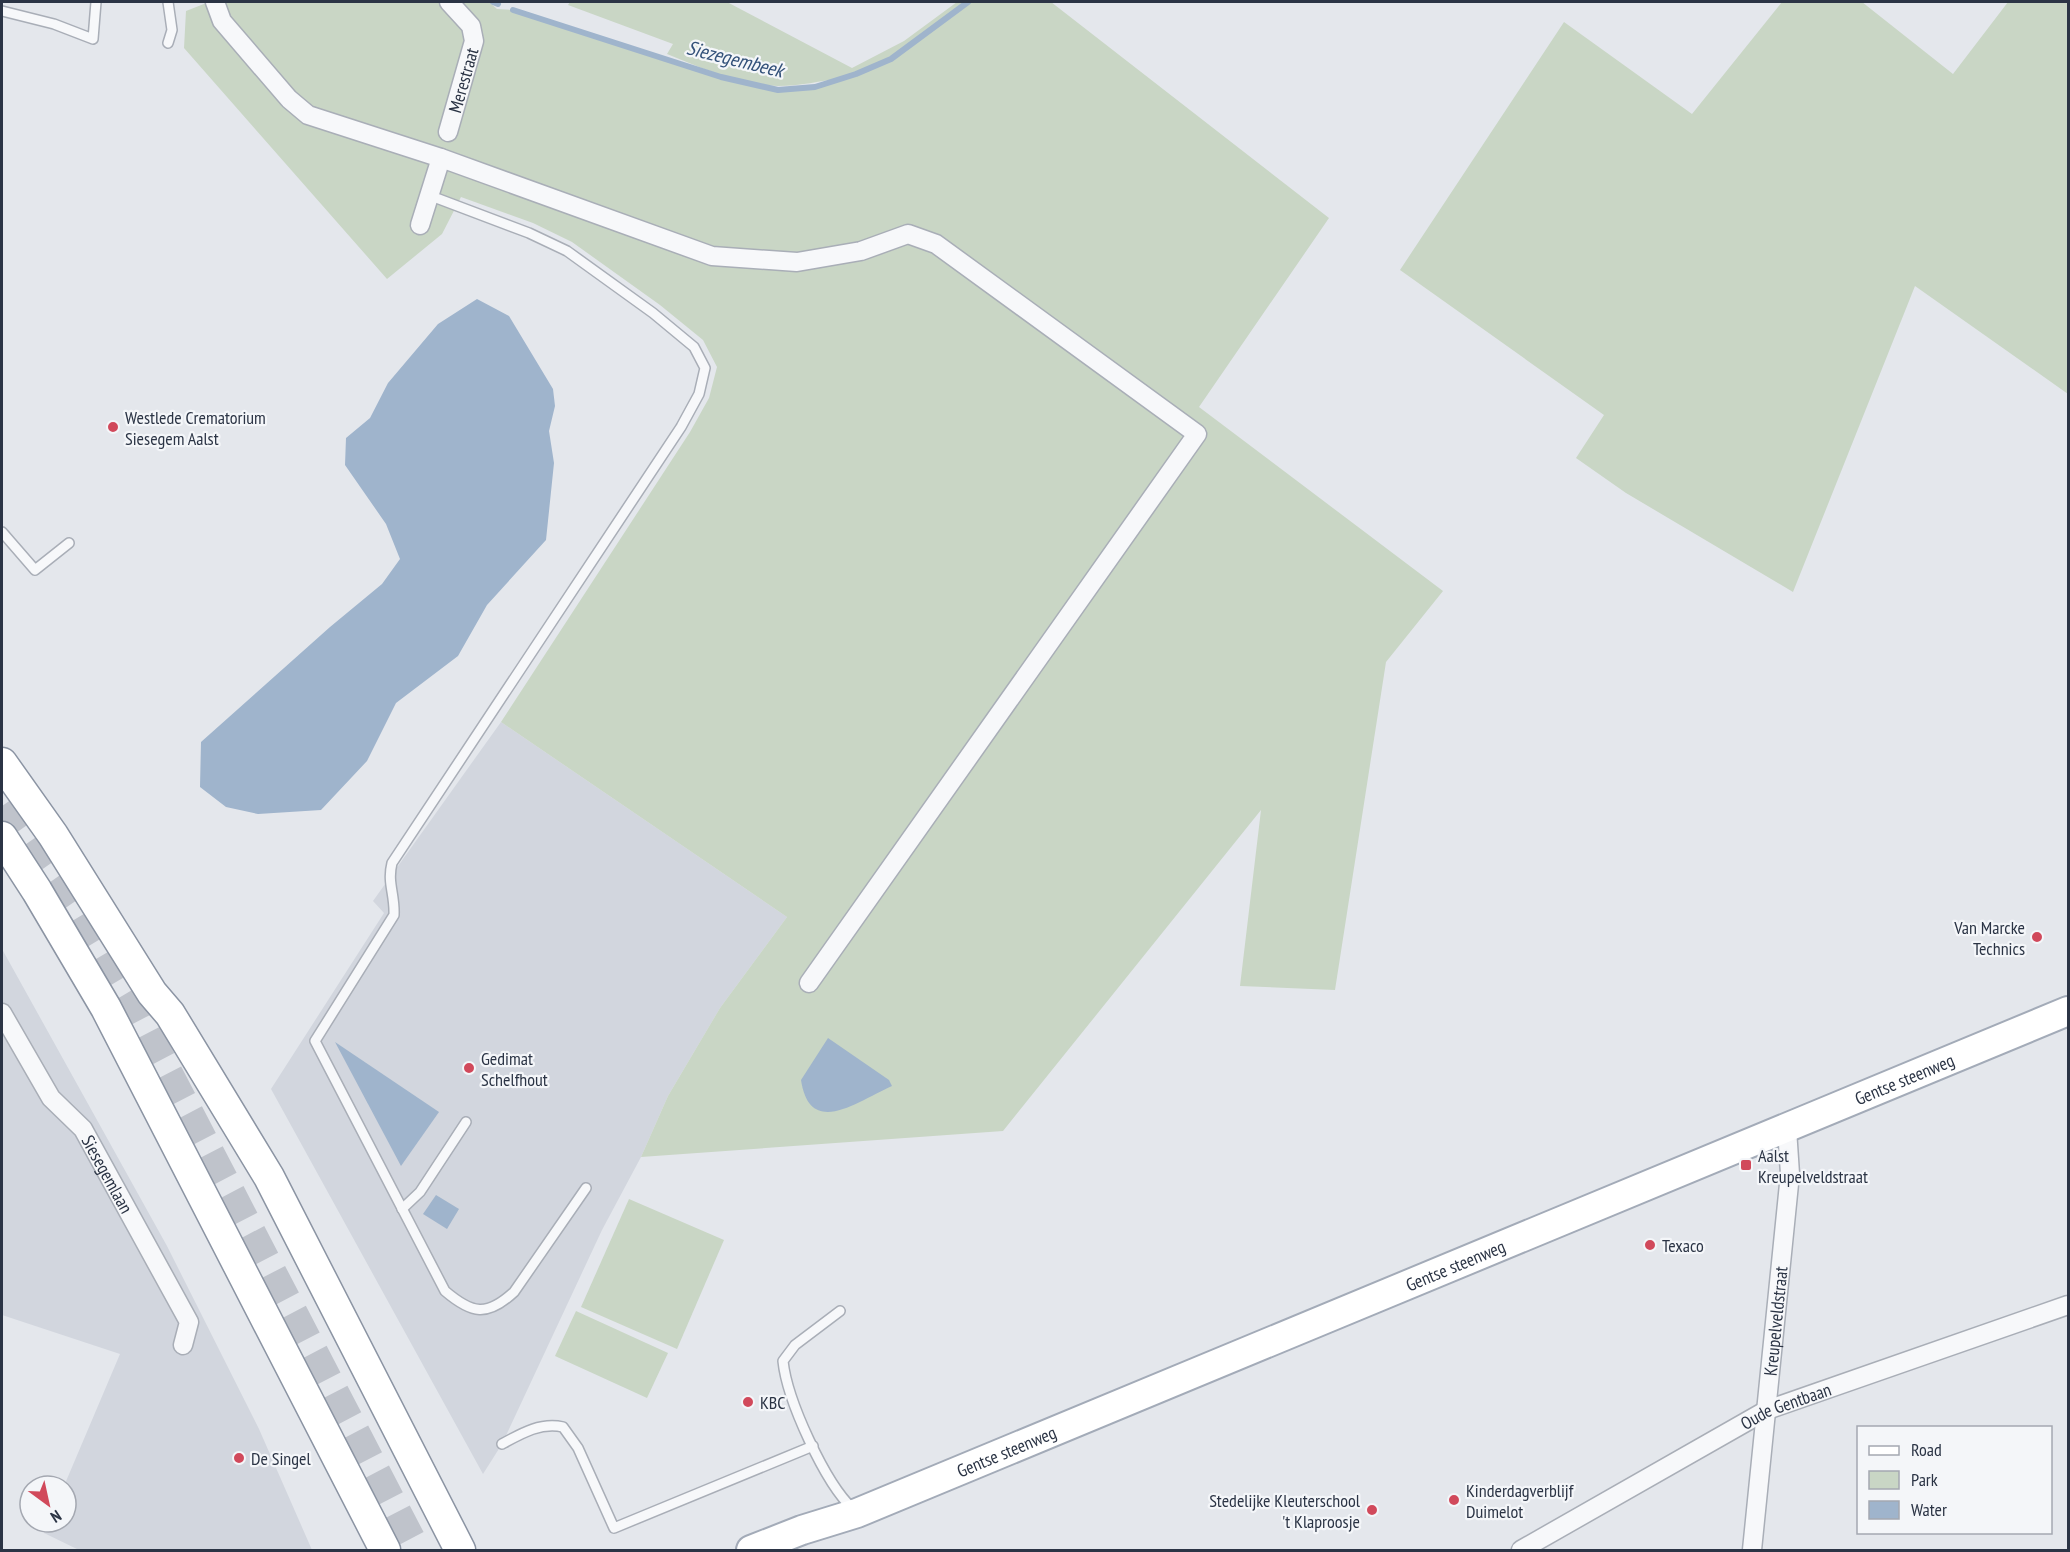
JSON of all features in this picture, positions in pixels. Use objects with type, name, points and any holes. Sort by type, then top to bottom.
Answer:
[{"type":"highway","points":[[2,763],[59,845],[152,993],[170,1014],[269,1177],[460,1551]]},
{"type":"highway","points":[[2,837],[37,891],[106,1008],[385,1551]]},
{"type":"main road","name":"Gentse steenweg","points":[[751,1551],[802,1530],[850,1516],[2068,1011]]},
{"type":"main road","name":"Gentse steenweg","points":[[800,1551],[813,1545],[850,1516]]},
{"type":"street","points":[[215,2],[222,21],[289,99],[308,115],[441,158],[712,256],[797,262],[861,251],[908,234],[936,244],[1197,434],[809,983]]},
{"type":"street","name":"Merestraat","points":[[448,132],[474,42],[471,26],[449,2]]},
{"type":"street","points":[[420,225],[441,158]]},
{"type":"street","name":"Siesegemlaan","points":[[2,1014],[51,1098],[83,1129],[189,1322],[183,1345]]},
{"type":"street","name":"Kreupelveldstraat","points":[[1752,1551],[1790,1174],[1787,1129]]},
{"type":"street","name":"Oude Gentbaan","points":[[1521,1551],[1767,1410],[2068,1305]]},
{"type":"lane","points":[[2,11],[54,24],[93,39],[96,2]]},
{"type":"lane","points":[[168,2],[172,30],[168,43]]},
{"type":"lane","points":[[430,196],[529,233],[567,251],[653,313],[694,347],[705,368],[699,394],[681,427],[392,863],[388,880],[395,897],[394,915],[315,1041],[445,1291],[462,1306],[478,1311],[500,1305],[514,1292],[586,1188]]},
{"type":"lane","points":[[2,532],[35,570],[69,543]]},
{"type":"lane","points":[[402,1209],[420,1192],[466,1122]]},
{"type":"lane","points":[[840,1311],[795,1345],[783,1361],[784,1377],[813,1446],[850,1516]]},
{"type":"lane","points":[[502,1444],[523,1432],[549,1424],[563,1426],[578,1448],[614,1528],[813,1446]]},
{"type":"shaded area","points":[[501,722],[787,917],[720,1008],[668,1096],[641,1157],[602,1230],[502,1444],[483,1474],[271,1089],[384,913],[373,901]]},
{"type":"shaded area","points":[[2,949],[167,1246],[259,1429],[312,1550],[79,1550],[46,1534],[78,1534],[78,1474],[69,1474],[120,1354],[2,1315]]},
{"type":"green space","points":[[209,2],[489,2],[497,9],[513,10],[721,77],[778,90],[815,87],[842,78],[778,86],[749,83],[667,54],[673,44],[568,5],[570,2],[727,2],[852,68],[904,41],[957,2],[1051,2],[1329,218],[1199,407],[1443,591],[1386,662],[1335,990],[1240,986],[1261,810],[1003,1131],[641,1157],[668,1096],[720,1008],[787,917],[501,722],[690,432],[709,398],[717,367],[703,340],[660,305],[572,242],[533,223],[461,197],[442,234],[387,279],[184,48],[186,11]]},
{"type":"green space","points":[[1782,2],[1862,2],[1953,74],[2008,2],[2068,2],[2068,394],[1915,286],[1793,592],[1626,493],[1576,458],[1604,415],[1400,270],[1564,22],[1692,114]]},
{"type":"green space","points":[[629,1199],[724,1240],[677,1349],[581,1307]]},
{"type":"green space","points":[[576,1311],[668,1353],[647,1398],[555,1356]]},
{"type":"water","points":[[477,299],[509,316],[553,389],[555,406],[549,431],[554,463],[546,540],[487,605],[458,656],[396,703],[367,761],[321,810],[258,814],[226,807],[200,787],[201,742],[330,627],[382,584],[400,559],[386,524],[345,465],[346,438],[370,418],[388,383],[438,324]]},
{"type":"water","points":[[828,1038],[889,1080],[892,1086],[837,1111],[825,1112],[814,1108],[806,1098],[801,1080]]},
{"type":"water","points":[[335,1042],[439,1112],[401,1166]]},
{"type":"water","points":[[436,1195],[459,1209],[447,1229],[423,1214]]},
{"type":"waterway","name":"Siezegembeek","points":[[493,2],[498,4]]},
{"type":"waterway","name":"Siezegembeek","points":[[513,10],[721,77],[778,90],[815,87],[856,74],[891,59],[968,2]]},
{"type":"tunnel","points":[[2,806],[77,913],[137,1014],[416,1550]]},
{"type":"place","name":"Westlede Crematorium Siesegem Aalst","points":[[113,427]]},
{"type":"place","name":"Van Marcke Technics","points":[[2037,937]]},
{"type":"place","name":"Gedimat Schelfhout","points":[[469,1068]]},
{"type":"place","name":"Aalst Kreupelveldstraat","points":[[1746,1165]]},
{"type":"place","name":"Texaco","points":[[1650,1245]]},
{"type":"place","name":"KBC","points":[[748,1402]]},
{"type":"place","name":"De Singel","points":[[239,1458]]},
{"type":"place","name":"Kinderdagverblijf Duimelot","points":[[1454,1500]]},
{"type":"place","name":"Stedelijke Kleuterschool 't Klaproosje","points":[[1372,1510]]}]
